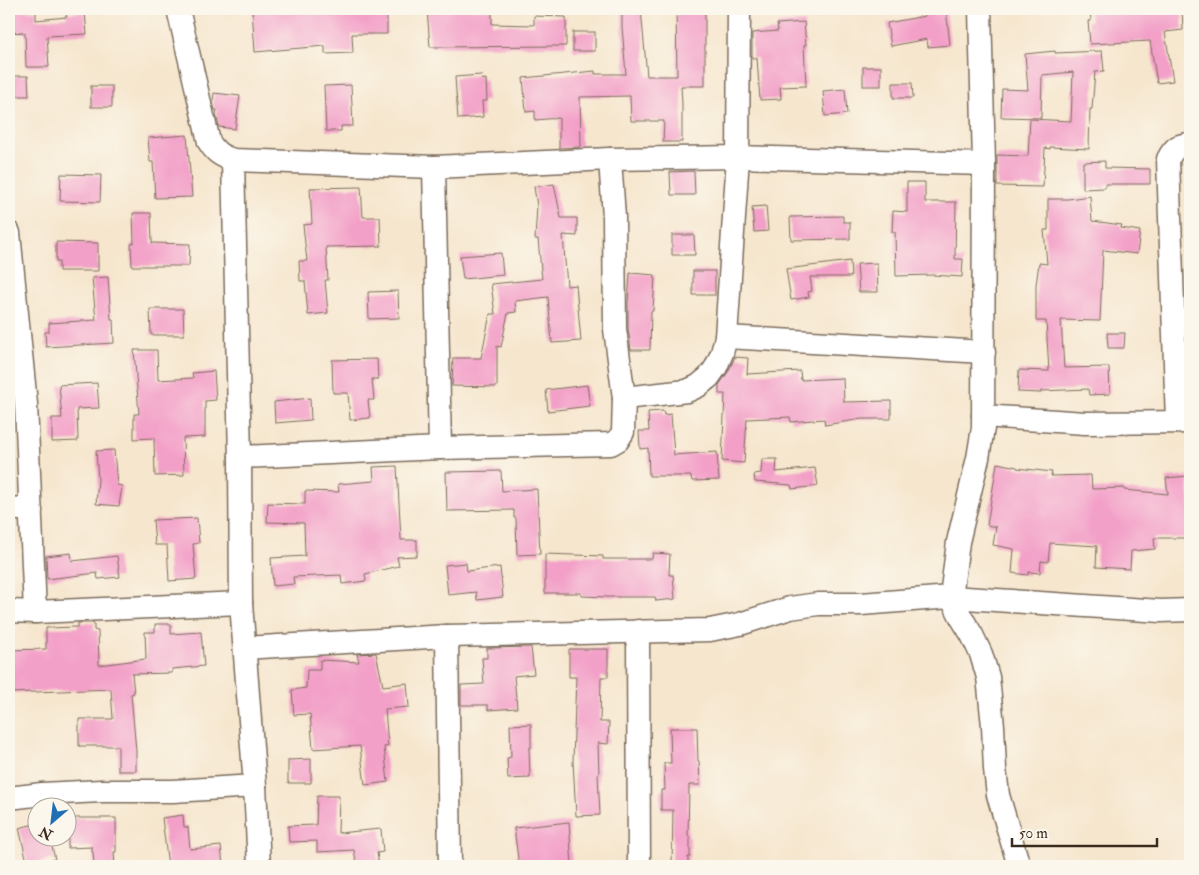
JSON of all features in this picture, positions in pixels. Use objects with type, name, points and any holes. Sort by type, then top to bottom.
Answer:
[{"type":"street","points":[[178,9],[209,142],[214,150],[225,158],[233,160],[434,167],[610,158],[738,157],[984,164]]},
{"type":"street","points":[[624,398],[687,391],[698,386],[710,377],[722,353],[726,337],[738,157],[739,9]]},
{"type":"street","points":[[980,9],[984,164],[984,428],[958,542],[951,597],[972,634],[981,654],[988,678],[998,795],[1019,866]]},
{"type":"street","points":[[984,416],[1085,423],[1184,422],[1168,159],[1173,149],[1183,144],[1190,144]]},
{"type":"street","points":[[240,457],[440,448],[611,444],[618,440],[622,432],[624,398],[615,329],[614,217],[610,158]]},
{"type":"street","points":[[233,160],[240,457],[241,603],[246,648],[259,866]]},
{"type":"street","points":[[434,167],[440,448]]},
{"type":"street","points":[[9,233],[14,341],[26,404],[20,509],[36,612]]},
{"type":"street","points":[[726,337],[984,352]]},
{"type":"street","points":[[246,648],[447,636],[710,630],[740,624],[790,608],[818,604],[860,604],[951,597],[1161,610],[1190,610]]},
{"type":"street","points":[[9,611],[36,612],[241,603]]},
{"type":"street","points":[[638,631],[639,866]]},
{"type":"street","points":[[447,636],[450,866]]},
{"type":"street","points":[[9,798],[101,791],[173,791],[255,786]]},
{"type":"building","points":[[387,9],[387,34],[352,34],[353,53],[325,54],[325,46],[255,52],[252,10]]},
{"type":"building","points":[[427,9],[492,9],[492,24],[534,25],[534,16],[566,17],[566,46],[430,47]]},
{"type":"building","points":[[622,9],[641,9],[647,76],[677,76],[676,9],[705,9],[705,86],[681,86],[682,142],[663,142],[664,121],[631,121],[630,96],[580,97],[581,147],[559,148],[559,118],[535,120],[535,111],[526,112],[523,78],[595,71],[595,74],[626,74]]},
{"type":"building","points":[[946,9],[950,45],[928,47],[927,39],[891,46],[887,23],[925,16],[924,11]]},
{"type":"building","points":[[1090,9],[1182,9],[1183,30],[1165,32],[1173,81],[1157,83],[1150,41],[1090,44],[1088,21],[1091,21]]},
{"type":"building","points":[[9,10],[36,11],[36,20],[67,17],[66,13],[85,12],[87,34],[47,36],[49,67],[26,67],[25,33],[9,32]]},
{"type":"building","points":[[804,22],[806,86],[780,87],[781,99],[760,100],[757,58],[752,58],[752,33],[778,31],[777,24]]},
{"type":"building","points":[[573,32],[595,32],[595,51],[573,51]]},
{"type":"building","points":[[1055,51],[1055,53],[1102,51],[1104,71],[1095,72],[1092,109],[1090,109],[1089,149],[1045,148],[1043,187],[997,186],[997,155],[1028,156],[1030,119],[1071,121],[1073,72],[1042,75],[1041,118],[1001,117],[1002,89],[1028,90],[1025,54]]},
{"type":"building","points":[[863,67],[881,67],[881,86],[863,86]]},
{"type":"building","points":[[481,75],[482,80],[486,79],[487,101],[482,101],[483,117],[458,119],[455,77]]},
{"type":"building","points":[[9,76],[28,76],[29,96],[9,96]]},
{"type":"building","points":[[893,83],[912,83],[913,98],[893,98]]},
{"type":"building","points":[[351,85],[353,126],[341,126],[341,131],[326,131],[324,86]]},
{"type":"building","points":[[91,86],[112,86],[112,107],[91,107]]},
{"type":"building","points":[[845,89],[847,114],[825,116],[823,91]]},
{"type":"building","points":[[214,93],[240,96],[235,129],[219,127],[217,110],[215,110],[213,102]]},
{"type":"building","points":[[187,135],[192,197],[155,198],[153,162],[150,162],[148,138]]},
{"type":"building","points":[[1105,161],[1105,168],[1150,169],[1150,184],[1105,184],[1105,188],[1083,189],[1083,162]]},
{"type":"building","points":[[694,171],[695,195],[671,195],[670,172]]},
{"type":"building","points":[[61,174],[101,175],[100,202],[60,201]]},
{"type":"building","points":[[907,182],[925,182],[925,202],[956,202],[955,259],[963,259],[962,277],[933,275],[896,276],[895,232],[892,232],[893,211],[907,212]]},
{"type":"building","points":[[554,184],[561,218],[577,218],[577,236],[563,235],[567,286],[576,285],[581,341],[552,343],[548,297],[515,301],[516,312],[508,313],[501,347],[497,346],[497,387],[452,386],[453,358],[481,358],[490,314],[495,314],[491,284],[542,279],[538,239],[535,239],[537,206],[534,187]]},
{"type":"building","points":[[361,187],[363,217],[380,217],[381,246],[326,247],[328,280],[325,280],[328,313],[308,315],[305,281],[300,281],[299,261],[307,261],[303,225],[312,224],[310,188]]},
{"type":"building","points":[[1090,196],[1092,221],[1122,225],[1121,228],[1140,231],[1137,254],[1103,250],[1100,321],[1061,320],[1064,368],[1109,367],[1110,394],[1089,395],[1088,389],[1041,391],[1041,393],[1018,392],[1019,370],[1049,371],[1046,321],[1036,321],[1036,285],[1039,263],[1047,264],[1044,230],[1048,230],[1048,199]]},
{"type":"building","points":[[766,206],[768,231],[754,232],[752,207]]},
{"type":"building","points":[[133,213],[151,213],[152,243],[190,244],[189,266],[132,266],[131,244],[134,243]]},
{"type":"building","points":[[843,216],[843,222],[850,222],[850,239],[791,240],[790,217]]},
{"type":"building","points":[[672,235],[694,235],[695,255],[672,255]]},
{"type":"building","points":[[56,242],[98,243],[98,271],[59,271],[59,262],[56,262]]},
{"type":"building","points":[[501,253],[503,275],[463,279],[460,256]]},
{"type":"building","points":[[850,261],[851,277],[810,277],[812,291],[808,292],[809,297],[791,300],[786,269]]},
{"type":"building","points":[[877,263],[878,292],[859,292],[857,264]]},
{"type":"building","points":[[693,271],[715,271],[715,295],[693,295]]},
{"type":"building","points":[[630,273],[655,275],[653,311],[651,311],[650,350],[631,350],[628,328]]},
{"type":"building","points":[[108,277],[114,343],[46,347],[45,332],[49,332],[49,323],[96,320],[92,278]]},
{"type":"building","points":[[398,291],[399,318],[369,319],[368,292]]},
{"type":"building","points":[[150,309],[183,309],[184,335],[151,335]]},
{"type":"building","points":[[1107,333],[1125,333],[1124,348],[1108,348]]},
{"type":"building","points":[[134,350],[157,350],[158,380],[193,378],[192,373],[214,371],[216,400],[205,401],[205,437],[183,438],[184,475],[155,476],[154,438],[134,439],[134,414],[139,414]]},
{"type":"building","points":[[735,357],[748,358],[747,374],[800,371],[801,380],[843,378],[844,402],[891,401],[891,419],[862,419],[825,425],[824,419],[791,422],[790,417],[747,419],[744,463],[722,461],[725,394],[719,394],[719,385]]},
{"type":"building","points":[[377,359],[378,379],[372,379],[374,400],[368,400],[370,418],[350,420],[348,393],[333,393],[332,360]]},
{"type":"building","points":[[97,383],[99,408],[77,409],[78,441],[52,442],[52,418],[62,418],[59,385]]},
{"type":"building","points":[[587,385],[590,406],[548,411],[546,390]]},
{"type":"building","points":[[310,398],[311,420],[275,423],[274,402]]},
{"type":"building","points":[[663,411],[664,415],[671,414],[674,455],[717,452],[719,480],[692,481],[691,476],[649,476],[648,448],[640,449],[639,431],[649,431],[648,412]]},
{"type":"building","points":[[114,450],[117,485],[122,486],[119,506],[96,504],[98,480],[96,451]]},
{"type":"building","points":[[762,459],[777,459],[776,472],[815,468],[818,486],[792,489],[791,485],[755,482],[754,474],[761,473]]},
{"type":"building","points":[[997,463],[1017,468],[1052,472],[1051,476],[1091,475],[1092,489],[1124,488],[1124,490],[1168,494],[1166,478],[1188,476],[1190,538],[1154,538],[1155,549],[1131,551],[1130,569],[1096,567],[1097,546],[1050,543],[1048,562],[1041,561],[1040,573],[1029,572],[1028,575],[1012,573],[1014,549],[993,545],[996,527],[987,525]]},
{"type":"building","points":[[397,466],[401,540],[417,540],[417,556],[397,557],[399,566],[365,574],[366,581],[342,584],[341,575],[293,577],[294,584],[273,586],[271,558],[305,556],[304,523],[267,522],[268,503],[305,504],[305,491],[339,492],[338,484],[374,481],[373,467]]},
{"type":"building","points":[[501,471],[502,491],[537,489],[540,554],[517,555],[514,510],[447,511],[446,472]]},
{"type":"building","points":[[197,518],[199,543],[193,544],[196,579],[169,581],[167,545],[155,545],[153,520]]},
{"type":"building","points":[[71,553],[72,561],[117,556],[120,577],[98,579],[97,573],[47,579],[46,556]]},
{"type":"building","points":[[653,553],[670,554],[669,575],[673,575],[675,599],[656,601],[655,597],[607,597],[581,596],[581,593],[545,593],[545,554],[603,556],[603,559],[652,559]]},
{"type":"building","points":[[466,563],[467,571],[500,567],[503,597],[477,600],[476,592],[448,595],[445,565]]},
{"type":"building","points":[[78,623],[94,623],[94,630],[98,631],[99,665],[146,659],[145,632],[155,632],[155,624],[171,624],[171,634],[201,632],[204,666],[172,669],[172,673],[132,674],[134,693],[131,694],[136,771],[118,771],[118,746],[79,746],[79,719],[113,719],[111,689],[10,693],[9,650],[46,649],[46,628],[78,627]]},
{"type":"building","points":[[531,647],[534,674],[514,676],[517,708],[488,710],[488,705],[461,705],[461,685],[484,684],[482,658],[487,658],[487,648]]},
{"type":"building","points":[[569,649],[608,649],[608,677],[601,677],[600,722],[609,722],[608,744],[598,743],[600,815],[576,816],[573,761],[576,677],[569,677]]},
{"type":"building","points":[[376,653],[383,686],[407,683],[409,707],[385,709],[388,746],[384,747],[388,782],[365,785],[360,746],[313,749],[310,714],[294,715],[292,690],[306,688],[307,670],[320,670],[320,660],[359,662],[357,654]]},
{"type":"building","points":[[531,724],[531,748],[529,748],[530,778],[508,779],[507,758],[511,757],[510,725]]},
{"type":"building","points":[[670,728],[697,728],[700,785],[689,785],[688,837],[690,837],[690,857],[688,857],[688,866],[672,866],[673,810],[661,810],[661,790],[665,790],[664,763],[671,763]]},
{"type":"building","points":[[311,759],[311,783],[288,783],[288,760]]},
{"type":"building","points":[[317,796],[339,796],[338,833],[381,829],[383,852],[377,853],[379,866],[357,866],[354,850],[317,852],[317,841],[289,842],[288,826],[316,825]]},
{"type":"building","points":[[183,815],[184,827],[188,827],[190,849],[221,846],[223,866],[168,866],[162,818]]},
{"type":"building","points":[[78,818],[116,818],[115,866],[94,866],[92,847],[78,848]]},
{"type":"building","points":[[569,822],[572,866],[519,866],[514,828]]},
{"type":"building","points":[[28,826],[28,848],[52,848],[55,859],[38,863],[38,866],[28,866],[19,828]]}]
